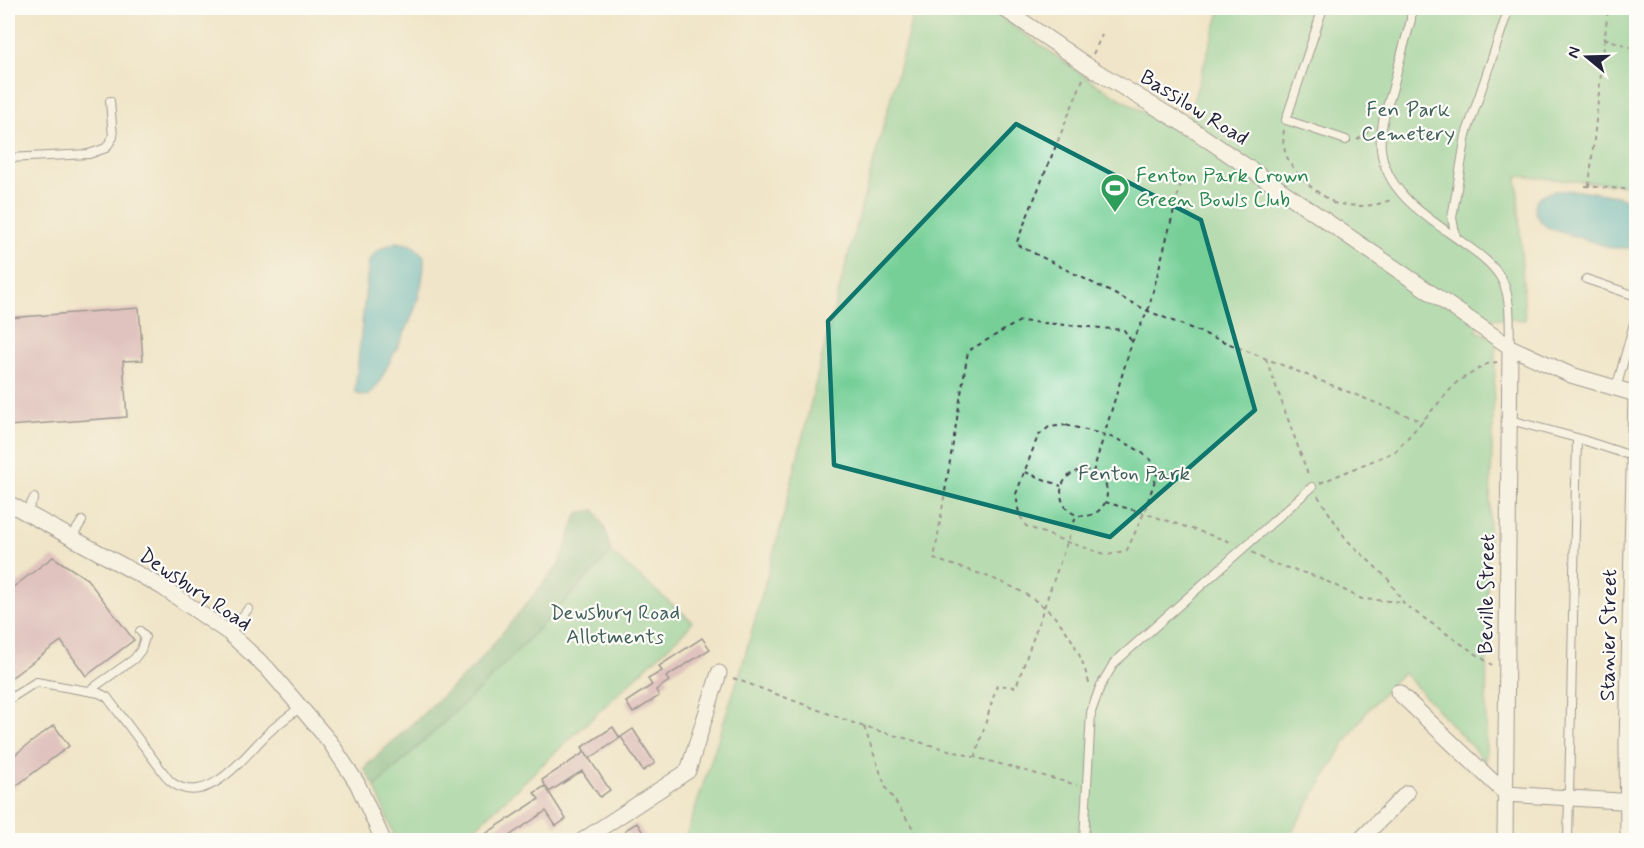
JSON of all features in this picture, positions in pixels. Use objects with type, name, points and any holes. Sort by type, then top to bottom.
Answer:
[{"type":"street","name":"Bassilow Road","points":[[1003,8],[1088,66],[1195,131],[1324,219],[1510,353],[1571,375],[1636,394]]},
{"type":"street","name":"Beville Street","points":[[1505,840],[1510,353]]},
{"type":"street","name":"Stanier Street","points":[[1628,840],[1633,802],[1636,394]]},
{"type":"street","name":"Dewsbury Road","points":[[8,503],[162,587],[229,633],[267,668],[302,706],[330,742],[357,783],[383,840]]},
{"type":"street","points":[[588,839],[688,771],[719,673]]},
{"type":"street","points":[[1398,692],[1506,794],[1633,802]]},
{"type":"street","points":[[1360,840],[1407,793]]},
{"type":"lane","points":[[1323,8],[1286,120],[1346,140]]},
{"type":"lane","points":[[1411,8],[1411,20]]},
{"type":"lane","points":[[1415,8],[1381,128],[1381,149],[1385,166],[1402,195],[1491,266],[1502,280],[1508,298],[1510,353]]},
{"type":"lane","points":[[1456,237],[1452,218],[1466,135],[1509,8]]},
{"type":"lane","points":[[8,158],[89,154],[106,148],[113,137],[110,101]]},
{"type":"lane","points":[[1586,279],[1636,296]]},
{"type":"lane","points":[[1616,389],[1636,315]]},
{"type":"lane","points":[[1510,420],[1636,457]]},
{"type":"lane","points":[[1568,840],[1577,438]]},
{"type":"lane","points":[[1084,840],[1091,711],[1100,687],[1114,663],[1312,487]]},
{"type":"lane","points":[[26,513],[34,498]]},
{"type":"lane","points":[[71,538],[82,521]]},
{"type":"lane","points":[[229,633],[248,609]]},
{"type":"lane","points":[[90,690],[134,659],[141,650],[145,637],[140,631]]},
{"type":"lane","points":[[8,700],[36,682],[90,690],[107,697],[170,780],[176,786],[192,790],[209,786],[236,766],[271,731],[302,706]]},
{"type":"path","points":[[1589,186],[1608,8]]},
{"type":"path","points":[[1101,35],[1016,244],[1148,311],[1423,422]]},
{"type":"path","points":[[1604,38],[1636,49]]},
{"type":"path","points":[[1286,120],[1283,136],[1284,148],[1291,166],[1318,193],[1333,202],[1358,208],[1378,205],[1402,195]]},
{"type":"path","points":[[1346,140],[1354,142],[1371,130],[1381,128]]},
{"type":"path","points":[[1093,472],[1132,342],[1148,311],[1182,183]]},
{"type":"path","points":[[1585,186],[1624,189],[1636,194]]},
{"type":"path","points":[[1324,219],[1333,202]]},
{"type":"path","points":[[1090,687],[1086,671],[1070,636],[1058,618],[1045,606],[1006,584],[934,559],[968,351],[1020,321],[1124,330],[1132,342]]},
{"type":"path","points":[[1312,487],[1396,450],[1457,382],[1510,353]]},
{"type":"path","points":[[1266,358],[1312,487],[1346,539],[1388,579],[1405,605],[1507,675]]},
{"type":"path","points":[[1066,424],[1132,444],[1145,453],[1159,468],[1144,513],[1127,550],[1108,555],[1026,526],[1019,514],[1016,494],[1025,472],[1038,436],[1049,427],[1066,424]]},
{"type":"path","points":[[1083,470],[1093,472],[1104,480],[1107,491],[1105,502],[1098,512],[1090,515],[1077,514],[1068,509],[1064,503],[1061,494],[1062,486],[1069,476],[1076,472],[1083,470]]},
{"type":"path","points":[[1025,472],[1062,486]]},
{"type":"path","points":[[1105,502],[1244,547],[1268,562],[1318,577],[1362,599],[1403,602]]},
{"type":"path","points":[[975,758],[997,685],[1016,687],[1077,514]]},
{"type":"path","points":[[719,673],[864,727],[1086,787]]},
{"type":"path","points":[[864,727],[886,788],[921,840]]},
{"type":"highlighted area","points":[[1016,124],[1201,220],[1255,410],[1110,537],[834,465],[828,321]]},
{"type":"green space","name":"Fenton Park","points":[[915,8],[988,8],[1099,86],[1183,135],[1221,8],[1636,8],[1636,189],[1624,185],[1517,176],[1525,320],[1483,318],[1476,331],[1496,338],[1487,587],[1486,762],[1403,672],[1367,711],[1348,738],[1287,840],[685,840],[743,663],[781,526],[829,328]]},
{"type":"green space","points":[[595,510],[605,529],[611,553],[491,678],[375,787],[364,768],[475,666],[558,566],[578,513]]},
{"type":"green space","name":"Dewsbury Road Allotments","points":[[611,553],[692,621],[688,628],[462,840],[396,840],[375,787],[491,678]]},
{"type":"water","points":[[1556,191],[1585,191],[1636,202],[1636,248],[1612,248],[1551,229],[1541,221],[1535,206],[1541,196]]},
{"type":"water","points":[[396,242],[412,245],[424,256],[422,284],[403,336],[378,384],[368,396],[357,394],[355,390],[369,260],[378,250]]},
{"type":"building","points":[[139,308],[143,360],[123,361],[127,417],[8,426],[8,318]]},
{"type":"building","points":[[53,557],[87,579],[134,640],[86,676],[61,641],[8,680],[8,591]]},
{"type":"building","points":[[702,638],[710,649],[666,677],[669,681],[656,690],[659,696],[633,713],[626,702],[652,685],[648,679],[662,671],[659,666]]},
{"type":"building","points":[[54,725],[69,746],[8,792],[8,760]]},
{"type":"building","points":[[613,727],[620,738],[589,759],[582,747]]},
{"type":"building","points":[[633,729],[655,763],[643,771],[621,737]]},
{"type":"building","points":[[585,752],[610,790],[600,797],[582,771],[549,792],[542,780]]},
{"type":"building","points":[[545,786],[566,819],[556,826],[546,811],[503,840],[476,840],[539,799],[534,793]]},
{"type":"building","points":[[637,823],[648,840],[631,840],[625,830]]},
{"type":"place","name":"Fenton Park Crown Green Bowls Club","points":[[1115,214]]},
{"type":"park label","name":"Fen Park Cemetery","points":[[1408,122]]}]
